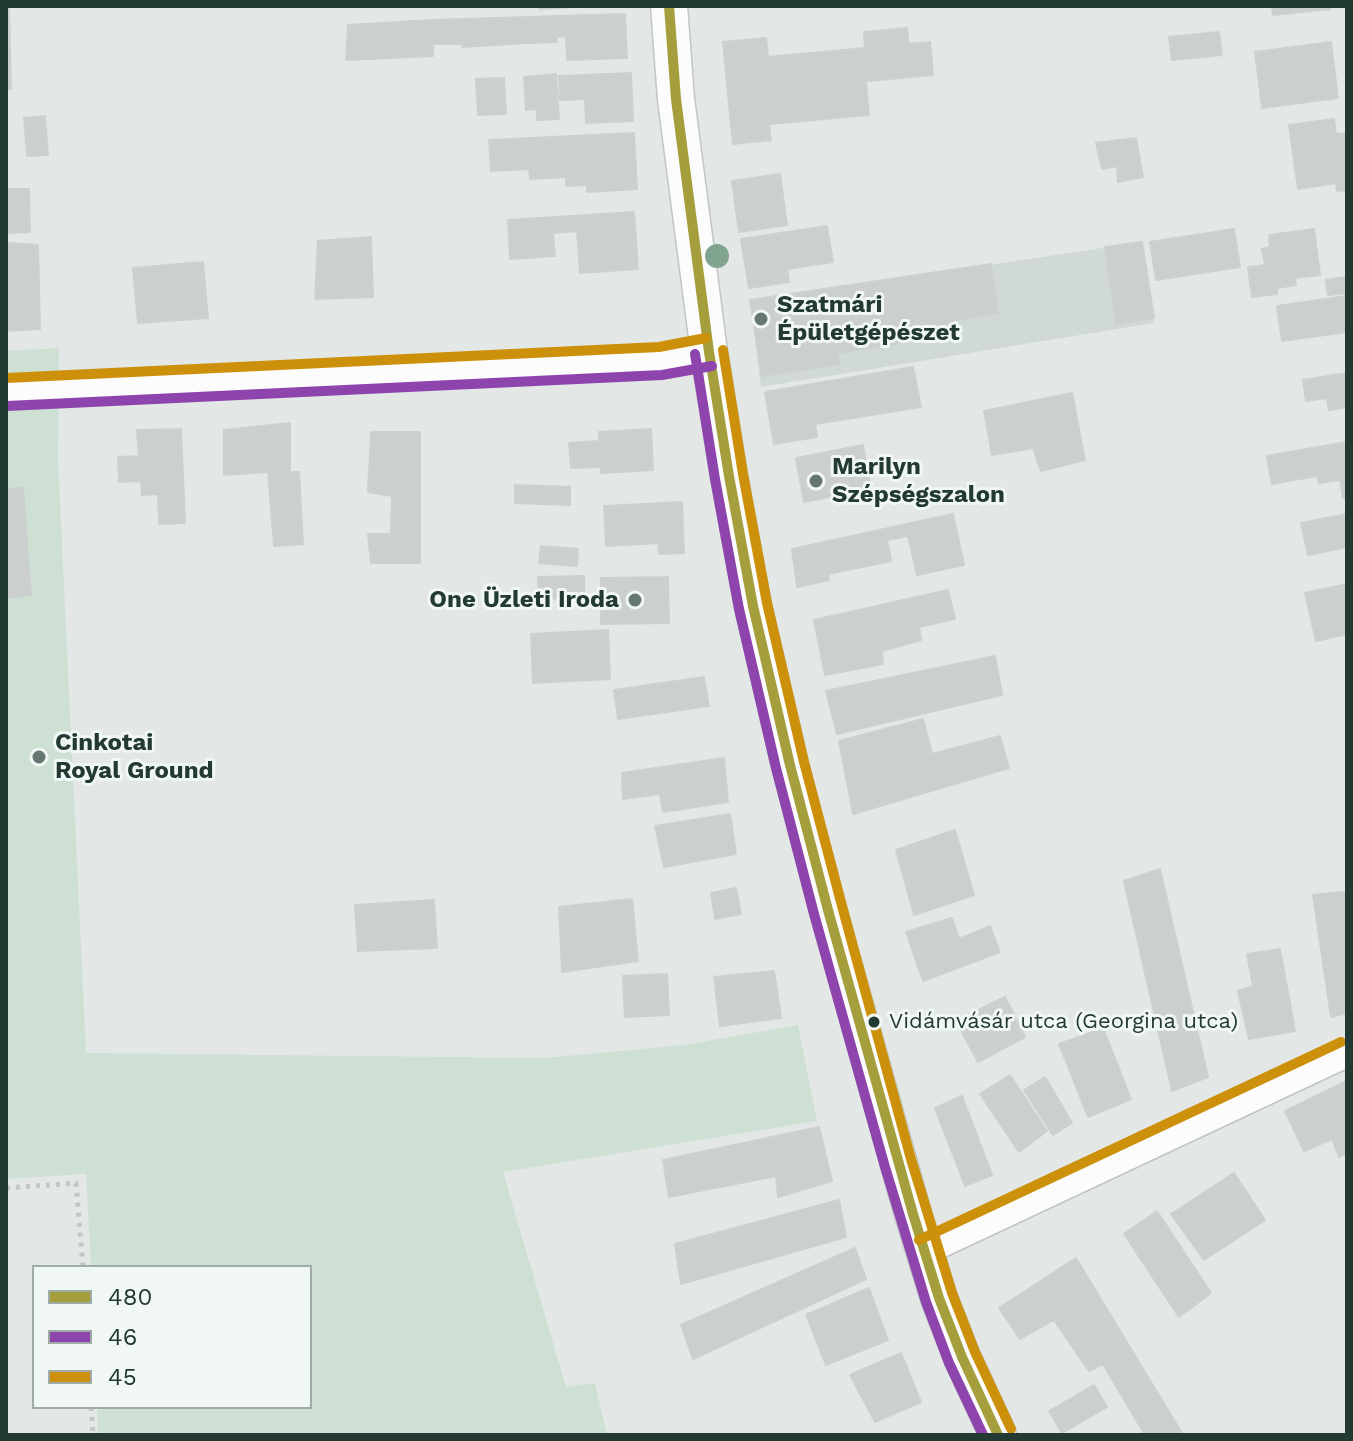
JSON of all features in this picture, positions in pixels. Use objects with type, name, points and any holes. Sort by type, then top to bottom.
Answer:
[{"type":"main road","points":[[669,6],[676,99],[709,352],[753,606],[828,910],[925,1253],[962,1357],[998,1435]]},
{"type":"street","points":[[6,392],[661,361],[709,352]]},
{"type":"street","points":[[925,1253],[1347,1055]]},
{"type":"path","points":[[6,1188],[76,1183],[83,1265]]},
{"type":"path","points":[[91,1409],[93,1435]]},
{"type":"shaded area","points":[[1142,242],[1154,323],[761,387],[750,301]]},
{"type":"green space","points":[[59,348],[58,458],[86,1053],[545,1058],[684,1045],[798,1025],[817,1121],[503,1172],[566,1387],[595,1383],[607,1435],[98,1435],[97,1409],[312,1409],[312,1265],[91,1265],[86,1174],[6,1179],[6,351]]},
{"type":"building","points":[[539,6],[589,6],[540,9]]},
{"type":"building","points":[[1272,6],[1329,6],[1330,9],[1273,15]]},
{"type":"building","points":[[6,8],[9,8],[11,89],[6,89]]},
{"type":"building","points":[[625,14],[627,58],[567,60],[566,36],[557,37],[557,42],[527,43],[526,17]]},
{"type":"building","points":[[526,17],[527,43],[463,47],[462,44],[433,44],[432,20]]},
{"type":"building","points":[[432,20],[433,56],[346,60],[348,25]]},
{"type":"building","points":[[907,28],[909,44],[930,42],[933,75],[728,94],[723,42],[766,38],[768,57],[865,48],[864,32]]},
{"type":"building","points":[[1219,32],[1222,55],[1172,60],[1169,37]]},
{"type":"building","points":[[1331,42],[1338,98],[1262,108],[1255,52]]},
{"type":"building","points":[[631,73],[633,121],[586,123],[585,99],[560,100],[559,76]]},
{"type":"building","points":[[556,74],[559,119],[537,120],[537,109],[526,110],[524,77]]},
{"type":"building","points":[[504,78],[506,114],[478,115],[476,79]]},
{"type":"building","points":[[866,83],[869,115],[769,124],[771,140],[733,144],[728,95]]},
{"type":"building","points":[[45,116],[48,155],[27,156],[24,118]]},
{"type":"building","points":[[1334,119],[1336,134],[1347,133],[1347,190],[1337,191],[1336,183],[1298,189],[1289,125]]},
{"type":"building","points":[[634,133],[637,189],[587,192],[587,185],[566,186],[566,177],[530,179],[529,169],[491,171],[489,140]]},
{"type":"building","points":[[1136,138],[1143,177],[1118,182],[1117,166],[1102,169],[1096,143]]},
{"type":"building","points":[[780,174],[787,225],[739,232],[732,181]]},
{"type":"building","points":[[6,189],[29,189],[30,232],[6,233]]},
{"type":"building","points":[[634,212],[638,269],[580,273],[577,231],[553,233],[555,256],[510,259],[508,220]]},
{"type":"building","points":[[827,226],[833,262],[787,269],[789,282],[749,288],[741,239]]},
{"type":"building","points":[[1234,229],[1240,267],[1156,280],[1150,242]]},
{"type":"building","points":[[1314,229],[1320,275],[1295,278],[1296,285],[1277,288],[1277,294],[1252,297],[1248,267],[1265,265],[1262,249],[1270,247],[1269,235]]},
{"type":"building","points":[[371,237],[373,297],[315,299],[318,241]]},
{"type":"building","points":[[1142,242],[1154,318],[1116,324],[1105,247]]},
{"type":"building","points":[[6,243],[38,245],[40,329],[6,331]]},
{"type":"building","points":[[203,262],[208,318],[138,323],[133,268]]},
{"type":"building","points":[[991,264],[998,313],[956,320],[958,334],[838,353],[839,364],[762,376],[750,300]]},
{"type":"building","points":[[1347,277],[1347,293],[1328,295],[1326,280]]},
{"type":"building","points":[[1347,296],[1347,332],[1282,341],[1277,306]]},
{"type":"building","points":[[913,367],[921,407],[815,424],[817,437],[774,444],[765,392]]},
{"type":"building","points":[[1347,373],[1347,407],[1329,410],[1327,398],[1306,401],[1303,380]]},
{"type":"building","points":[[1072,393],[1085,460],[1041,471],[1033,448],[992,455],[984,411]]},
{"type":"building","points":[[290,423],[290,472],[299,472],[303,544],[274,546],[268,472],[224,475],[224,430]]},
{"type":"building","points":[[181,429],[185,523],[159,524],[158,494],[142,495],[141,481],[119,482],[118,457],[139,456],[137,430]]},
{"type":"building","points":[[651,429],[653,470],[601,473],[601,467],[571,468],[569,443],[599,441],[599,432]]},
{"type":"building","points":[[371,432],[420,432],[420,563],[371,563],[368,534],[391,534],[392,496],[368,492]]},
{"type":"building","points":[[1347,442],[1347,498],[1343,498],[1340,480],[1319,483],[1317,476],[1272,484],[1267,456]]},
{"type":"building","points":[[863,445],[871,489],[804,502],[796,458]]},
{"type":"building","points":[[515,485],[570,487],[570,505],[515,503]]},
{"type":"building","points":[[23,488],[31,595],[6,598],[6,489]]},
{"type":"building","points":[[682,502],[684,553],[659,554],[658,543],[606,546],[604,506]]},
{"type":"building","points":[[953,514],[964,565],[917,575],[908,536],[887,540],[891,561],[828,574],[829,580],[797,587],[792,549]]},
{"type":"building","points":[[1347,514],[1347,547],[1308,555],[1301,523]]},
{"type":"building","points":[[541,546],[578,549],[577,566],[539,563]]},
{"type":"building","points":[[584,576],[584,598],[539,599],[538,577]]},
{"type":"building","name":"One Üzleti Iroda","points":[[668,577],[669,623],[601,624],[601,578]]},
{"type":"building","points":[[1347,584],[1347,634],[1316,641],[1305,593]]},
{"type":"building","points":[[948,590],[955,619],[919,627],[921,640],[882,651],[883,664],[825,675],[814,620]]},
{"type":"building","points":[[608,630],[610,679],[533,683],[531,634]]},
{"type":"building","points":[[995,656],[1002,695],[837,734],[826,691]]},
{"type":"building","points":[[704,677],[709,706],[618,719],[614,690]]},
{"type":"building","points":[[923,719],[932,754],[846,777],[839,741]]},
{"type":"building","points":[[1000,736],[1009,768],[853,814],[846,777]]},
{"type":"building","points":[[724,758],[728,802],[663,812],[660,794],[623,799],[622,773]]},
{"type":"building","points":[[730,814],[736,854],[664,867],[655,826]]},
{"type":"building","points":[[955,830],[974,895],[914,915],[896,850]]},
{"type":"building","points":[[1160,869],[1208,1077],[1172,1091],[1124,881]]},
{"type":"building","points":[[736,888],[741,914],[715,919],[711,893]]},
{"type":"building","points":[[1344,892],[1347,915],[1347,1013],[1331,1017],[1313,895]]},
{"type":"building","points":[[632,899],[638,961],[562,972],[559,907]]},
{"type":"building","points":[[434,900],[437,948],[358,951],[355,905]]},
{"type":"building","points":[[952,918],[959,939],[990,926],[1000,952],[923,981],[906,932]]},
{"type":"building","points":[[1280,949],[1295,1031],[1249,1039],[1238,991],[1253,986],[1247,954]]},
{"type":"building","points":[[774,971],[781,1018],[720,1026],[714,977]]},
{"type":"building","points":[[667,974],[669,1015],[625,1017],[623,976]]},
{"type":"building","points":[[1005,997],[1025,1037],[978,1062],[956,1021]]},
{"type":"building","points":[[1103,1028],[1131,1099],[1088,1117],[1059,1044]]},
{"type":"building","points":[[1010,1075],[1047,1131],[1019,1152],[980,1094]]},
{"type":"building","points":[[1045,1077],[1072,1123],[1053,1135],[1024,1090]]},
{"type":"building","points":[[1347,1081],[1347,1153],[1339,1157],[1332,1139],[1304,1151],[1285,1111]]},
{"type":"building","points":[[962,1096],[992,1175],[965,1186],[935,1108]]},
{"type":"building","points":[[819,1127],[832,1181],[778,1197],[776,1176],[669,1197],[663,1160]]},
{"type":"building","points":[[1234,1173],[1265,1220],[1204,1260],[1171,1214]]},
{"type":"building","points":[[839,1200],[846,1237],[681,1284],[675,1244]]},
{"type":"building","points":[[1157,1211],[1211,1293],[1179,1317],[1124,1234]]},
{"type":"building","points":[[855,1248],[866,1279],[693,1359],[681,1325]]},
{"type":"building","points":[[1076,1258],[1183,1435],[1145,1435],[1103,1364],[1089,1371],[1054,1320],[1020,1339],[999,1308]]},
{"type":"building","points":[[869,1288],[888,1340],[826,1365],[806,1315]]},
{"type":"building","points":[[901,1353],[921,1402],[875,1422],[850,1375]]},
{"type":"building","points":[[1094,1385],[1107,1407],[1062,1433],[1049,1411]]},
{"type":"transit line","name":"480","points":[[669,6],[676,99],[709,352],[753,606],[828,910],[913,1214],[939,1298],[998,1435]]},
{"type":"transit line","name":"45","points":[[6,378],[659,347],[706,338]]},
{"type":"transit line","name":"45","points":[[723,350],[767,603],[842,906],[911,1159],[952,1293],[1011,1429]]},
{"type":"transit line","name":"46","points":[[695,354],[739,609],[814,914],[926,1302],[949,1363],[983,1435]]},
{"type":"transit line","name":"46","points":[[7,406],[662,375],[712,366]]},
{"type":"transit line","name":"45","points":[[919,1240],[1341,1042]]},
{"type":"place","name":"Szatmári Épületgépészet","points":[[761,319]]},
{"type":"place","name":"Marilyn Szépségszalon","points":[[816,481]]},
{"type":"place","name":"One Üzleti Iroda","points":[[635,600]]},
{"type":"place","name":"Cinkotai Royal Ground","points":[[39,757]]},
{"type":"place","name":"Vidámvásár utca (Georgina utca)","points":[[874,1022]]}]
